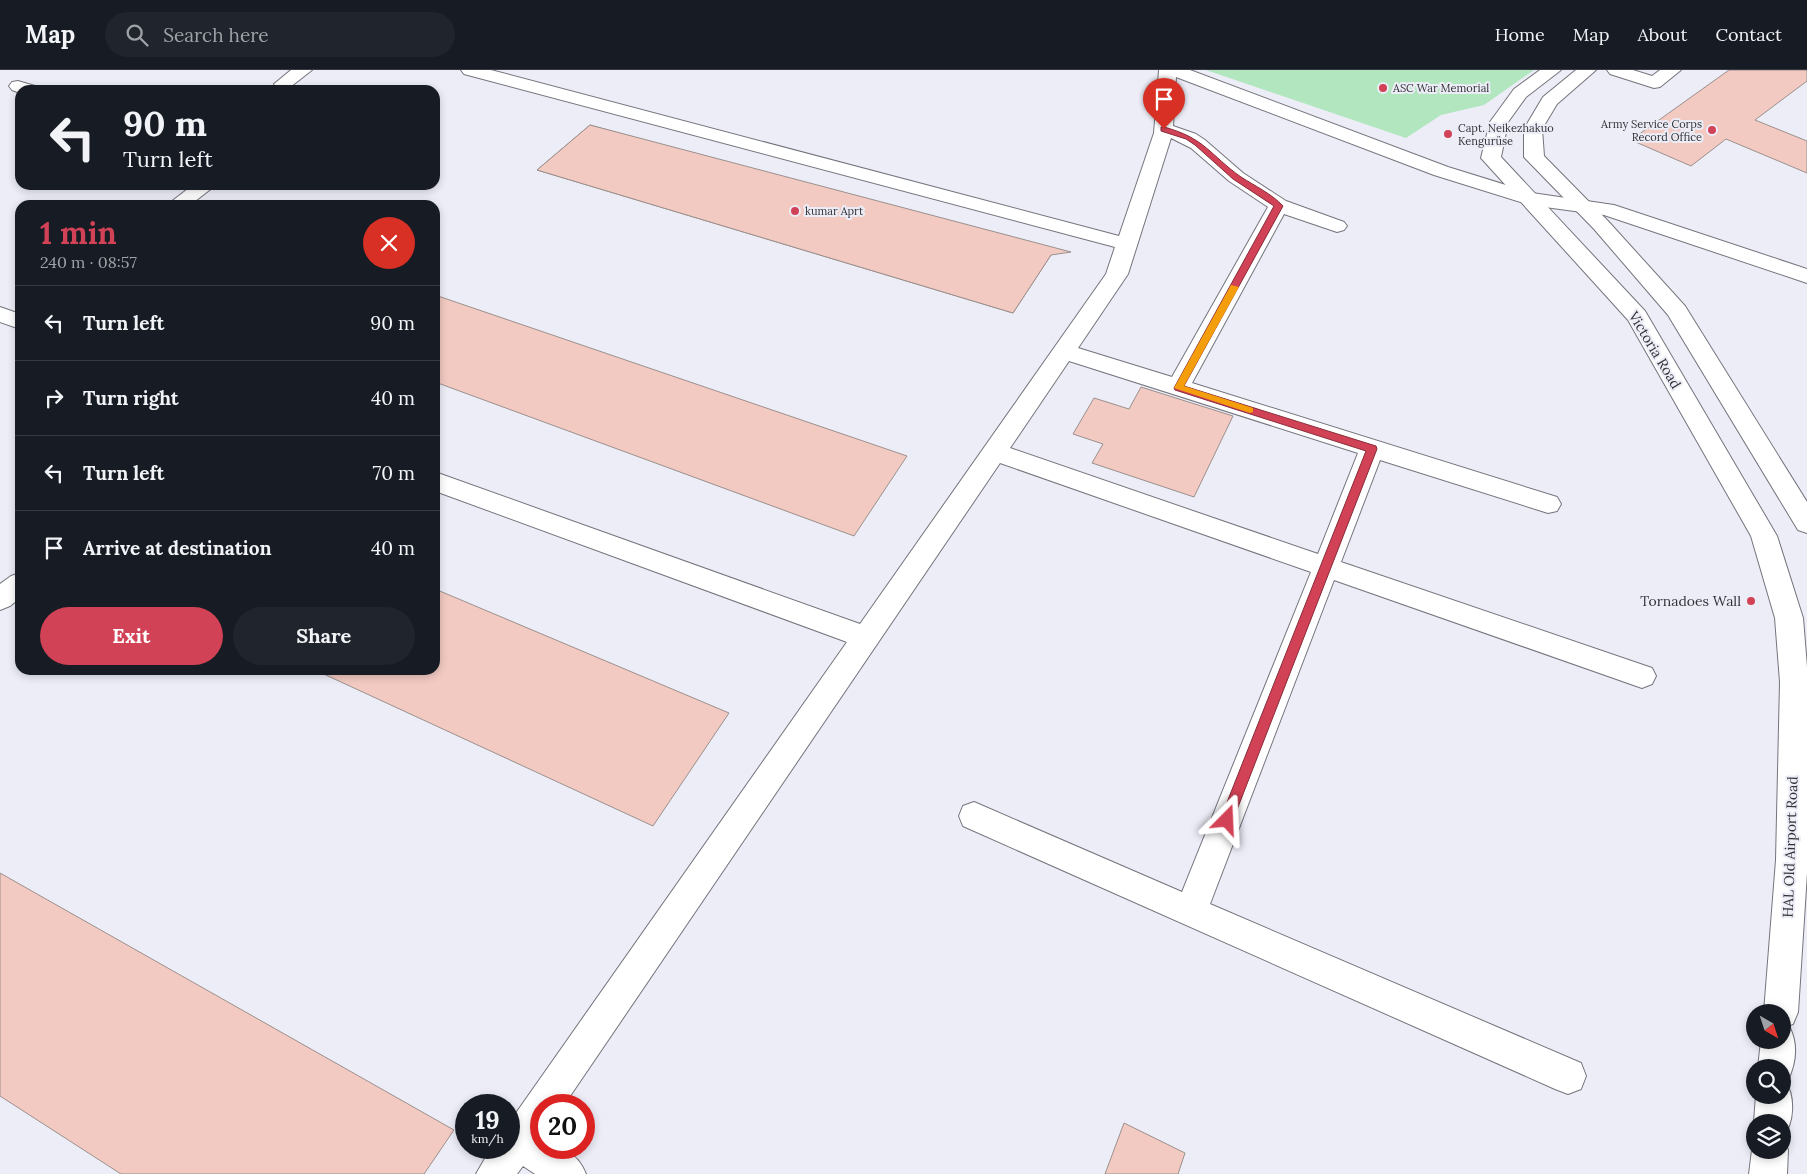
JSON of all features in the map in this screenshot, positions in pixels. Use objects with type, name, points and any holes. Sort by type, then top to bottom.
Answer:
[{"type":"main road","points":[[283,84],[303,70]]},
{"type":"main road","points":[[470,70],[1127,244]]},
{"type":"main road","points":[[550,1094],[1117,274],[1164,129],[1168,70]]},
{"type":"main road","points":[[1174,70],[1441,171],[1530,199],[1607,209],[1807,276]]},
{"type":"main road","name":"Victoria Road","points":[[1552,70],[1520,93],[1499,122],[1491,158],[1637,316],[1764,536],[1789,618],[1801,683]]},
{"type":"main road","points":[[1587,70],[1550,101],[1533,129],[1534,157],[1601,224],[1677,311],[1807,523]]},
{"type":"main road","points":[[1616,70],[1654,83],[1672,70]]},
{"type":"main road","points":[[1164,129],[1189,138],[1198,144],[1236,177],[1279,206],[1337,226]]},
{"type":"main road","points":[[184,200],[199,190]]},
{"type":"main road","points":[[1178,388],[1279,206]]},
{"type":"main road","points":[[1064,351],[1548,504]]},
{"type":"main road","points":[[1191,911],[1372,449]]},
{"type":"main road","points":[[994,452],[1642,676]]},
{"type":"main road","points":[[440,483],[866,637]]},
{"type":"main road","points":[[0,599],[15,587]]},
{"type":"main road","name":"HAL Old Airport Road","points":[[1781,1004],[1792,860],[1801,683]]},
{"type":"main road","points":[[974,816],[1568,1076]]},
{"type":"main road","points":[[520,1138],[530,1124]]},
{"type":"main road","points":[[520,1142],[567,1174]]},
{"type":"main road","points":[[495,1174],[505,1159]]},
{"type":"main road","points":[[1768,1174],[1769,1159]]},
{"type":"green space","name":"ASC War Memorial","points":[[1206,70],[1534,70],[1484,105],[1441,115],[1406,138]]},
{"type":"building","name":"Army Service Corps Record Office","points":[[1729,70],[1807,70],[1807,81],[1755,120],[1807,141],[1807,173],[1726,139],[1691,166],[1631,140]]},
{"type":"building","name":"kumar Aprt","points":[[590,125],[1051,255],[1013,313],[537,170]]},
{"type":"building","name":"kumar Aprt","points":[[590,125],[1071,252],[1051,255],[1013,313],[537,170]]},
{"type":"building","points":[[440,297],[907,456],[854,536],[440,384]]},
{"type":"building","points":[[1141,387],[1233,416],[1194,497],[1092,463],[1103,444],[1073,434],[1094,398],[1129,409]]},
{"type":"building","points":[[440,591],[729,713],[653,826],[326,675],[440,675]]},
{"type":"building","points":[[0,873],[454,1130],[424,1174],[121,1174],[0,1096]]},
{"type":"building","points":[[1124,1123],[1185,1153],[1178,1174],[1105,1174]]},
{"type":"slow traffic","points":[[1234,287],[1178,388],[1250,410]]},
{"type":"place","name":"ASC War Memorial","points":[[1383,88]]},
{"type":"place","name":"Army Service Corps Record Office","points":[[1712,130]]},
{"type":"place","name":"Capt. Neikezhakuo Kengurüse","points":[[1448,134]]},
{"type":"place","name":"kumar Aprt","points":[[795,211]]},
{"type":"place","name":"Tornadoes Wall","points":[[1751,601]]},
{"type":"route","points":[[1164,129],[1189,138],[1198,144],[1236,177],[1279,206],[1178,388],[1372,449],[1227,820]]}]
